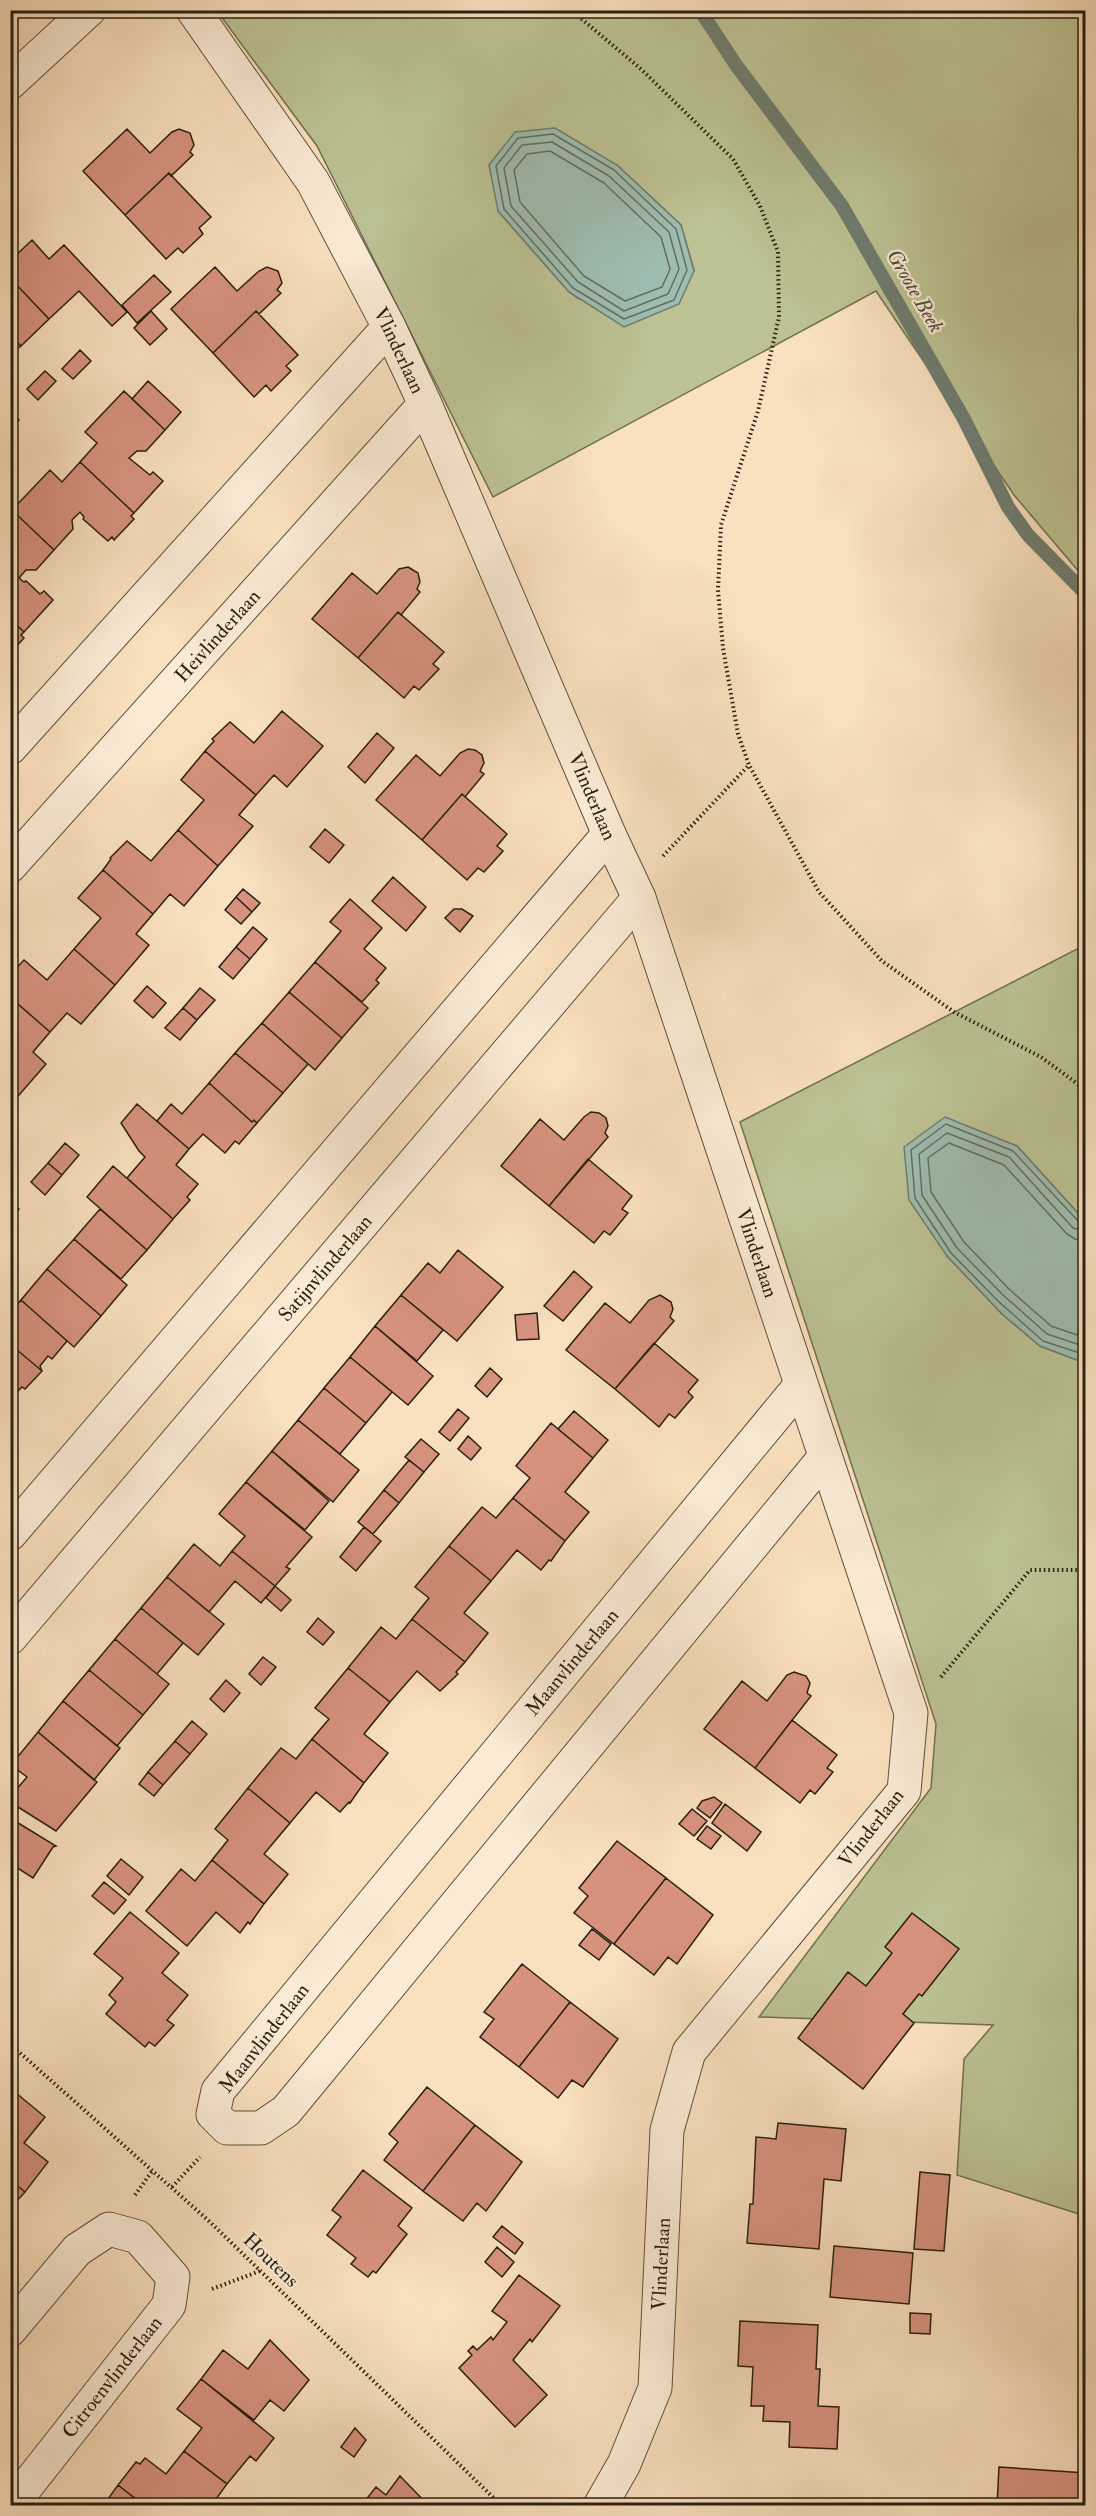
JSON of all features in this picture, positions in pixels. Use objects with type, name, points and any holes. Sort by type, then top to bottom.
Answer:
[{"type":"street","points":[[10,83],[89,10]]},
{"type":"street","name":"Vlinderlaan","points":[[194,10],[313,182],[389,327],[425,404],[636,892],[911,1713],[904,1791],[689,2052],[667,2130],[655,2388],[624,2464],[600,2505]]},
{"type":"street","points":[[10,748],[389,327]]},
{"type":"street","name":"Heivlinderlaan","points":[[10,866],[425,404]]},
{"type":"street","points":[[10,1534],[609,834]]},
{"type":"street","name":"Satijnvlinderlaan","points":[[10,1638],[636,892]]},
{"type":"street","name":"Maanvlinderlaan","points":[[800,1386],[218,2091],[213,2114],[227,2128],[261,2128],[286,2111],[825,1457]]},
{"type":"street","name":"Citroenvlinderlaan","points":[[10,2330],[77,2250],[109,2229],[138,2237],[173,2277],[169,2305],[10,2505]]},
{"type":"path","points":[[571,10],[640,69],[733,159],[760,206],[778,252],[779,317],[758,411],[721,525],[718,590],[723,648],[738,734],[749,765],[819,892],[882,961],[954,1012],[1041,1058],[1086,1090]]},
{"type":"path","points":[[636,892],[749,765]]},
{"type":"path","points":[[911,1713],[1030,1570],[1086,1570]]},
{"type":"path","name":"Houtens","points":[[10,2044],[210,2222],[502,2505]]},
{"type":"green space","points":[[217,11],[1085,11],[1085,579],[1014,495],[876,291],[493,497],[317,146]],"holes":[[[617,165],[681,225],[694,270],[579,299],[569,292],[498,211]]]},
{"type":"green space","points":[[1085,945],[1085,1221],[1017,1146],[947,1256],[1002,1314],[1040,1346],[1082,1362],[1085,1360],[1085,2216],[957,2175],[964,2059],[993,2025],[759,2017],[931,1788],[936,1724],[740,1122]]},
{"type":"water","points":[[555,128],[617,165],[681,225],[694,271],[679,304],[624,327],[569,292],[498,211],[489,165],[515,132]]},
{"type":"water","points":[[945,1117],[1017,1146],[1085,1221],[1085,1360],[1082,1362],[1040,1346],[1002,1314],[947,1256],[909,1200],[904,1147]]},
{"type":"building","points":[[127,129],[150,153],[172,132],[179,129],[190,133],[194,145],[190,152],[193,155],[171,176],[169,173],[125,215],[83,171]]},
{"type":"building","points":[[169,173],[211,217],[199,228],[203,234],[183,253],[178,248],[166,259],[125,215]]},
{"type":"building","points":[[32,240],[49,259],[64,245],[127,312],[112,326],[79,291],[49,319],[10,278],[10,261]]},
{"type":"building","points":[[215,267],[237,291],[259,271],[267,267],[278,271],[282,283],[277,290],[281,293],[259,314],[256,311],[213,353],[171,309]]},
{"type":"building","points":[[154,275],[171,292],[137,323],[122,305]]},
{"type":"building","points":[[10,278],[49,319],[21,346],[10,335]]},
{"type":"building","points":[[151,311],[167,329],[150,345],[134,328]]},
{"type":"building","points":[[256,311],[298,355],[286,366],[291,371],[271,391],[266,385],[254,397],[213,353]]},
{"type":"building","points":[[10,335],[21,346],[10,355]]},
{"type":"building","points":[[80,350],[91,361],[73,379],[62,369]]},
{"type":"building","points":[[45,371],[56,381],[38,400],[27,389]]},
{"type":"building","points":[[148,381],[181,412],[165,430],[132,399]]},
{"type":"building","points":[[124,391],[165,430],[146,451],[137,451],[129,458],[150,475],[153,472],[163,481],[134,513],[80,462],[97,443],[85,432]]},
{"type":"building","points":[[10,412],[19,420],[10,428]]},
{"type":"building","points":[[80,462],[134,513],[131,516],[134,519],[114,540],[112,537],[108,541],[83,519],[80,512],[72,520],[73,529],[54,550],[12,510],[50,470],[62,482]]},
{"type":"building","points":[[12,510],[54,550],[36,570],[26,570],[19,578],[26,581],[40,594],[44,591],[53,600],[24,632],[10,619]]},
{"type":"building","points":[[408,567],[418,573],[420,582],[417,589],[420,592],[401,615],[398,612],[358,658],[312,619],[352,573],[377,594],[399,569]]},
{"type":"building","points":[[398,612],[444,652],[433,664],[439,669],[419,690],[414,686],[404,698],[358,658]]},
{"type":"building","points":[[10,619],[24,632],[21,635],[24,638],[10,653]]},
{"type":"building","points":[[282,711],[323,746],[287,787],[274,775],[256,795],[205,751],[214,741],[212,739],[230,722],[254,743]]},
{"type":"building","points":[[377,733],[394,748],[365,783],[348,767]]},
{"type":"building","points":[[468,749],[475,750],[482,755],[484,763],[480,771],[484,774],[465,797],[462,794],[422,840],[376,800],[416,755],[440,776],[460,753]]},
{"type":"building","points":[[205,751],[256,795],[239,815],[253,826],[218,866],[178,830],[204,800],[181,780]]},
{"type":"building","points":[[462,794],[507,834],[497,846],[503,851],[484,872],[478,868],[467,880],[422,840]]},
{"type":"building","points":[[325,829],[344,845],[329,863],[310,847]]},
{"type":"building","points":[[178,830],[218,866],[184,906],[170,894],[153,914],[103,870],[110,858],[127,841],[151,861]]},
{"type":"building","points":[[103,870],[153,914],[136,934],[149,945],[115,985],[74,949],[101,918],[78,898]]},
{"type":"building","points":[[393,877],[426,907],[406,931],[372,901]]},
{"type":"building","points":[[243,889],[260,903],[252,912],[236,897]]},
{"type":"building","points":[[236,897],[252,912],[241,924],[225,910]]},
{"type":"building","points":[[350,899],[382,928],[364,949],[386,968],[376,980],[379,983],[362,1002],[315,962],[341,931],[330,922]]},
{"type":"building","points":[[454,909],[462,909],[473,916],[460,932],[445,918]]},
{"type":"building","points":[[253,927],[267,939],[250,959],[236,947]]},
{"type":"building","points":[[236,947],[250,959],[233,979],[219,967]]},
{"type":"building","points":[[74,949],[115,985],[81,1024],[67,1013],[50,1032],[10,997],[10,975],[24,960],[47,980]]},
{"type":"building","points":[[315,962],[368,1008],[342,1038],[289,992]]},
{"type":"building","points":[[147,986],[166,1003],[153,1018],[134,1001]]},
{"type":"building","points":[[200,988],[215,1000],[197,1020],[183,1008]]},
{"type":"building","points":[[289,992],[342,1038],[315,1070],[262,1023]]},
{"type":"building","points":[[10,997],[50,1032],[33,1052],[46,1064],[12,1103]]},
{"type":"building","points":[[183,1008],[197,1020],[180,1040],[165,1028]]},
{"type":"building","points":[[262,1023],[308,1064],[283,1093],[235,1053]]},
{"type":"building","points":[[235,1053],[283,1093],[257,1123],[254,1120],[252,1122],[209,1083]]},
{"type":"building","points":[[209,1083],[252,1122],[254,1120],[257,1123],[239,1144],[235,1141],[225,1153],[203,1134],[189,1149],[157,1121],[171,1104],[182,1114]]},
{"type":"building","points":[[137,1104],[189,1149],[176,1165],[198,1184],[187,1197],[190,1200],[173,1219],[127,1178],[145,1157],[121,1123]]},
{"type":"building","points":[[591,1112],[599,1113],[606,1118],[608,1126],[605,1133],[608,1137],[549,1206],[501,1166],[540,1119],[564,1140]]},
{"type":"building","points":[[65,1143],[79,1155],[62,1175],[48,1163]]},
{"type":"building","points":[[588,1159],[632,1196],[622,1209],[628,1213],[610,1235],[604,1231],[594,1243],[549,1206]]},
{"type":"building","points":[[48,1163],[62,1175],[45,1195],[31,1182]]},
{"type":"building","points":[[113,1166],[173,1219],[147,1250],[87,1197]]},
{"type":"building","points":[[10,1201],[19,1209],[10,1219]]},
{"type":"building","points":[[100,1209],[147,1250],[121,1279],[74,1239]]},
{"type":"building","points":[[74,1239],[127,1285],[101,1316],[47,1269]]},
{"type":"building","points":[[458,1250],[503,1287],[457,1341],[401,1295],[428,1263],[440,1273]]},
{"type":"building","points":[[47,1269],[101,1316],[74,1347],[21,1300]]},
{"type":"building","points":[[574,1271],[592,1287],[563,1321],[544,1306]]},
{"type":"building","points":[[401,1295],[443,1330],[417,1361],[375,1326]]},
{"type":"building","points":[[660,1295],[671,1302],[673,1309],[670,1317],[674,1321],[615,1389],[566,1350],[605,1303],[630,1323],[649,1300]]},
{"type":"building","points":[[21,1300],[67,1341],[52,1359],[48,1356],[40,1366],[42,1371],[10,1344],[10,1312]]},
{"type":"building","points":[[537,1313],[539,1339],[517,1340],[515,1315]]},
{"type":"building","points":[[375,1326],[433,1376],[408,1405],[350,1357]]},
{"type":"building","points":[[654,1343],[698,1380],[688,1392],[693,1397],[675,1418],[669,1414],[659,1427],[615,1389]]},
{"type":"building","points":[[10,1344],[42,1371],[25,1389],[22,1387],[12,1397],[16,1400],[15,1402],[10,1398]]},
{"type":"building","points":[[350,1357],[392,1392],[366,1423],[324,1388]]},
{"type":"building","points":[[490,1368],[502,1379],[487,1397],[475,1386]]},
{"type":"building","points":[[324,1388],[366,1423],[340,1454],[298,1420]]},
{"type":"building","points":[[458,1409],[469,1418],[450,1441],[439,1432]]},
{"type":"building","points":[[574,1411],[608,1440],[593,1458],[558,1429]]},
{"type":"building","points":[[298,1420],[359,1470],[333,1502],[272,1451]]},
{"type":"building","points":[[551,1423],[593,1458],[565,1492],[589,1512],[565,1541],[513,1498],[530,1478],[516,1466]]},
{"type":"building","points":[[468,1436],[481,1448],[471,1460],[458,1449]]},
{"type":"building","points":[[421,1439],[439,1454],[424,1472],[405,1457]]},
{"type":"building","points":[[272,1451],[329,1501],[305,1530],[246,1482]]},
{"type":"building","points":[[409,1460],[424,1472],[399,1503],[384,1490]]},
{"type":"building","points":[[246,1482],[312,1537],[286,1567],[290,1569],[275,1586],[232,1551],[245,1536],[219,1514]]},
{"type":"building","points":[[384,1490],[399,1503],[373,1534],[358,1522]]},
{"type":"building","points":[[513,1498],[565,1541],[551,1561],[549,1560],[541,1570],[517,1550],[491,1581],[449,1546],[482,1507],[496,1518]]},
{"type":"building","points":[[364,1527],[381,1541],[356,1571],[340,1557]]},
{"type":"building","points":[[194,1544],[220,1566],[232,1551],[275,1586],[261,1603],[235,1581],[209,1612],[167,1577]]},
{"type":"building","points":[[449,1546],[491,1581],[464,1613],[488,1633],[465,1662],[412,1619],[429,1598],[415,1587]]},
{"type":"building","points":[[167,1577],[224,1624],[198,1655],[141,1608]]},
{"type":"building","points":[[275,1586],[291,1600],[281,1611],[266,1598]]},
{"type":"building","points":[[141,1608],[183,1643],[157,1674],[115,1639]]},
{"type":"building","points":[[318,1618],[334,1632],[323,1645],[307,1632]]},
{"type":"building","points":[[412,1619],[465,1662],[456,1672],[458,1674],[440,1691],[417,1671],[390,1702],[348,1668],[381,1627],[396,1639]]},
{"type":"building","points":[[115,1639],[169,1684],[143,1715],[89,1670]]},
{"type":"building","points":[[263,1657],[276,1667],[261,1685],[249,1674]]},
{"type":"building","points":[[348,1668],[390,1702],[364,1734],[388,1753],[364,1783],[312,1739],[329,1719],[315,1708]]},
{"type":"building","points":[[89,1670],[143,1715],[117,1746],[63,1701]]},
{"type":"building","points":[[794,1672],[806,1676],[810,1683],[807,1693],[811,1696],[755,1768],[704,1729],[742,1681],[767,1701],[787,1675]]},
{"type":"building","points":[[226,1680],[240,1693],[224,1712],[210,1699]]},
{"type":"building","points":[[63,1701],[120,1748],[94,1780],[38,1732]]},
{"type":"building","points":[[792,1720],[837,1755],[827,1768],[833,1772],[815,1794],[810,1790],[800,1803],[755,1768]]},
{"type":"building","points":[[192,1721],[207,1734],[190,1754],[175,1741]]},
{"type":"building","points":[[38,1732],[97,1782],[56,1831],[10,1802],[10,1797],[27,1777],[11,1765]]},
{"type":"building","points":[[312,1739],[364,1783],[350,1803],[340,1812],[316,1792],[290,1823],[248,1788],[281,1748],[296,1759]]},
{"type":"building","points":[[175,1741],[190,1754],[163,1785],[148,1772]]},
{"type":"building","points":[[148,1772],[163,1785],[154,1796],[139,1784]]},
{"type":"building","points":[[248,1788],[290,1823],[264,1854],[288,1874],[264,1904],[212,1860],[228,1840],[215,1829]]},
{"type":"building","points":[[714,1797],[722,1803],[710,1818],[697,1808],[702,1801]]},
{"type":"building","points":[[725,1804],[761,1832],[747,1851],[712,1823]]},
{"type":"building","points":[[692,1809],[707,1821],[694,1836],[679,1824]]},
{"type":"building","points":[[10,1818],[56,1846],[53,1847],[33,1878],[13,1865],[10,1868]]},
{"type":"building","points":[[707,1826],[721,1836],[711,1849],[697,1839]]},
{"type":"building","points":[[617,1841],[666,1878],[614,1944],[574,1913],[588,1896],[579,1888]]},
{"type":"building","points":[[121,1859],[143,1877],[129,1895],[107,1876]]},
{"type":"building","points":[[212,1860],[264,1904],[250,1924],[248,1922],[240,1933],[216,1912],[187,1946],[146,1911],[181,1869],[195,1881]]},
{"type":"building","points":[[666,1878],[713,1915],[677,1964],[668,1957],[654,1975],[614,1944]]},
{"type":"building","points":[[104,1882],[126,1900],[114,1914],[92,1896]]},
{"type":"building","points":[[130,1912],[179,1953],[162,1973],[188,1995],[167,2020],[174,2025],[155,2046],[149,2042],[145,2047],[106,2014],[116,2002],[109,1995],[123,1978],[94,1954]]},
{"type":"building","points":[[912,1913],[959,1949],[922,1996],[919,1994],[903,2014],[914,2023],[863,2089],[798,2038],[848,1972],[866,1986],[892,1953],[885,1947]]},
{"type":"building","points":[[592,1929],[611,1944],[599,1960],[579,1945]]},
{"type":"building","points":[[522,1964],[570,2002],[519,2067],[480,2037],[494,2019],[484,2012]]},
{"type":"building","points":[[570,2002],[618,2039],[583,2087],[572,2080],[558,2098],[519,2067]]},
{"type":"building","points":[[427,2087],[475,2125],[423,2191],[384,2160],[398,2142],[389,2134]]},
{"type":"building","points":[[10,2088],[45,2117],[24,2143],[48,2162],[25,2192],[10,2180]]},
{"type":"building","points":[[778,2123],[846,2129],[841,2181],[824,2179],[819,2249],[747,2243],[750,2204],[753,2204],[756,2137],[776,2139]]},
{"type":"building","points":[[475,2125],[522,2162],[486,2211],[477,2203],[463,2221],[423,2191]]},
{"type":"building","points":[[363,2170],[412,2208],[398,2226],[407,2234],[376,2273],[373,2271],[368,2277],[351,2264],[356,2258],[327,2235],[341,2217],[332,2210]]},
{"type":"building","points":[[920,2172],[950,2175],[944,2251],[914,2249]]},
{"type":"building","points":[[10,2180],[25,2192],[10,2208]]},
{"type":"building","points":[[502,2226],[523,2243],[515,2254],[493,2237]]},
{"type":"building","points":[[834,2246],[913,2253],[909,2304],[830,2297]]},
{"type":"building","points":[[497,2247],[514,2262],[502,2277],[485,2262]]},
{"type":"building","points":[[519,2275],[560,2306],[532,2342],[530,2339],[513,2360],[547,2395],[515,2427],[459,2368],[472,2355],[468,2351],[473,2346],[477,2350],[491,2337],[493,2340],[507,2322],[492,2311]]},
{"type":"building","points":[[910,2313],[931,2314],[930,2334],[910,2333]]},
{"type":"building","points":[[740,2321],[818,2325],[816,2369],[820,2369],[818,2406],[839,2407],[837,2449],[789,2447],[790,2422],[763,2421],[764,2406],[751,2406],[753,2367],[738,2366]]},
{"type":"building","points":[[270,2340],[309,2380],[284,2411],[270,2400],[254,2420],[201,2379],[223,2350],[248,2369]]},
{"type":"building","points":[[201,2379],[274,2438],[256,2461],[250,2456],[227,2484],[184,2451],[202,2428],[177,2409]]},
{"type":"building","points":[[355,2428],[366,2440],[354,2457],[341,2447]]},
{"type":"building","points":[[184,2451],[227,2484],[211,2506],[145,2506],[118,2485],[136,2462],[140,2464],[145,2458],[166,2474]]},
{"type":"building","points":[[999,2467],[1086,2473],[1086,2506],[997,2506]]},
{"type":"building","points":[[400,2476],[429,2506],[361,2506],[376,2487],[386,2495]]},
{"type":"building","points":[[118,2485],[145,2506],[103,2506]]},
{"type":"building","points":[[902,2501],[919,2502],[919,2506],[902,2506]]},
{"type":"waterway","name":"Groote Beek","points":[[700,10],[736,65],[842,206],[964,419],[1008,507],[1028,535],[1086,594]]}]
